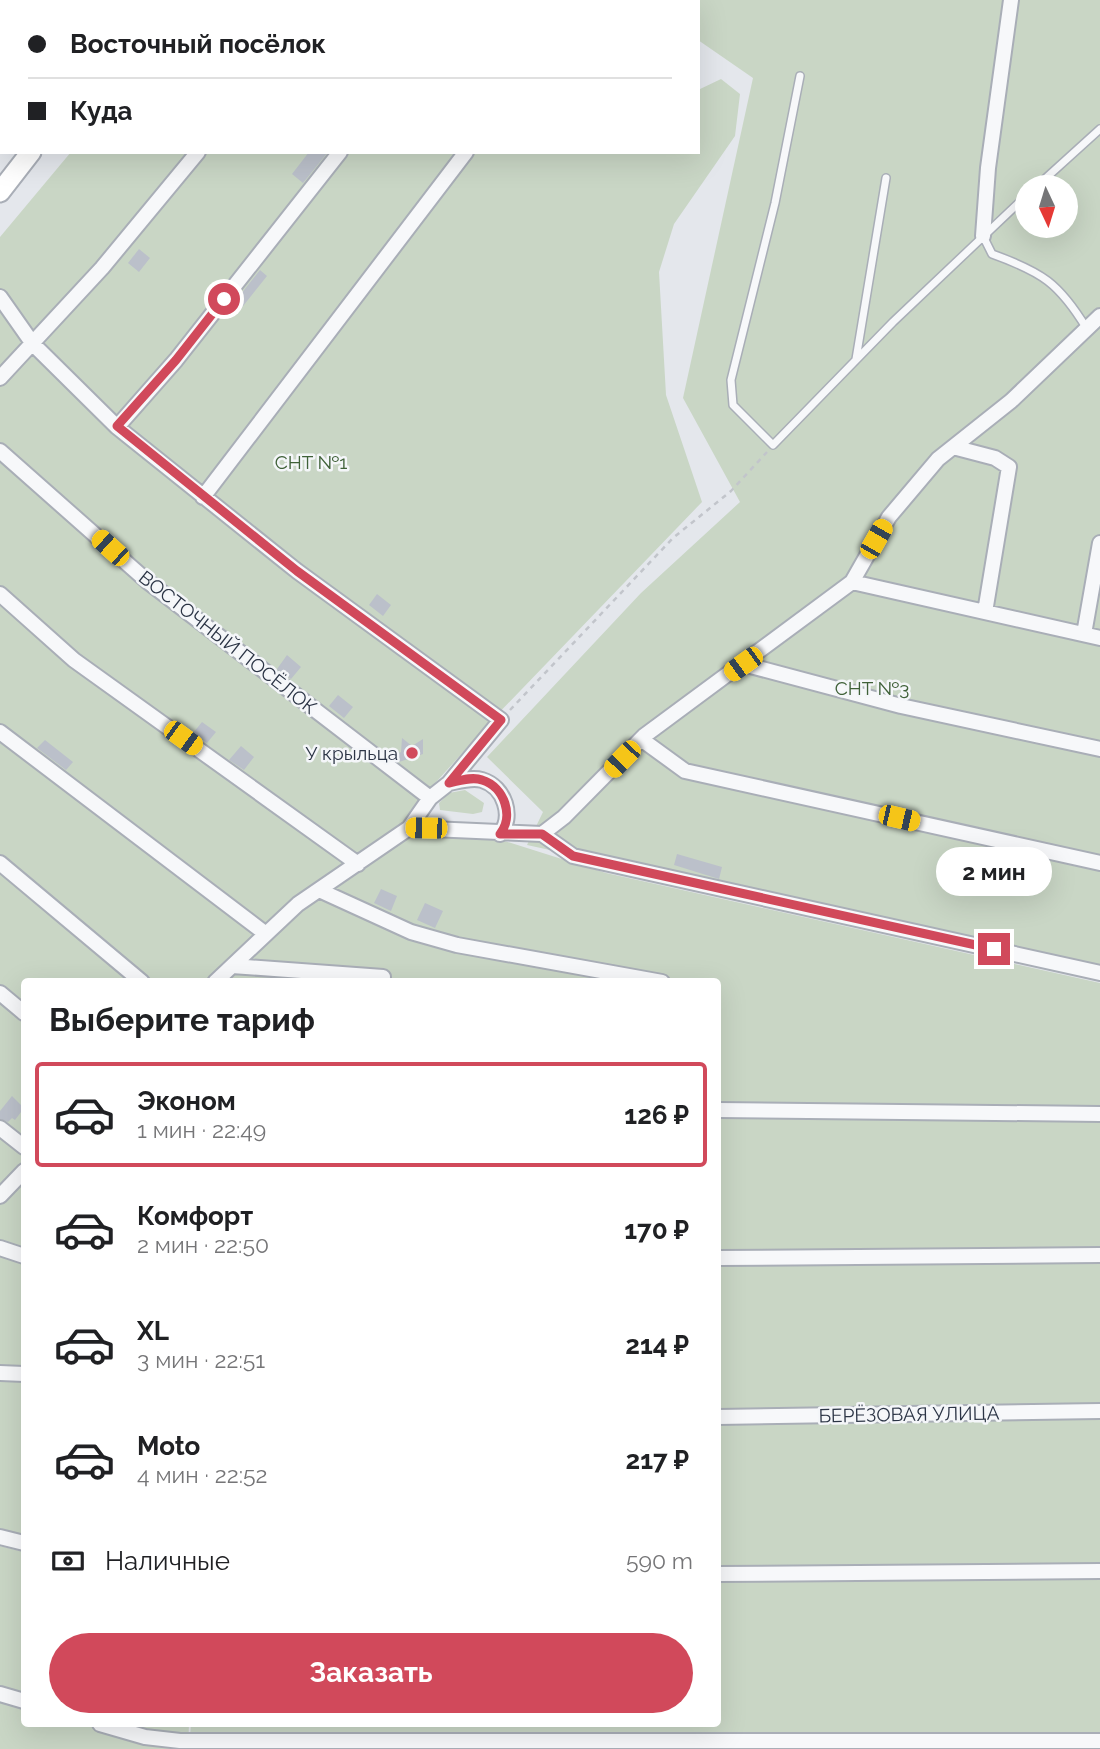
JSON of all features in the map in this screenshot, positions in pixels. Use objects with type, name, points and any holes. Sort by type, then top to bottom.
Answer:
[{"type":"main road","points":[[0,192],[29,154]]},
{"type":"street","points":[[983,236],[988,169],[1011,0]]},
{"type":"street","points":[[0,378],[33,344],[196,154]]},
{"type":"street","points":[[117,426],[176,360],[338,154]]},
{"type":"street","points":[[203,497],[464,154]]},
{"type":"street","points":[[0,297],[33,344],[117,426],[297,571],[501,720],[449,783],[430,798],[409,828],[298,904],[219,978]]},
{"type":"street","points":[[542,834],[564,817],[641,739],[852,582],[889,517],[939,458],[1011,401],[1100,316]]},
{"type":"street","points":[[953,447],[995,458],[1009,467],[985,612]]},
{"type":"street","name":"ВОСТОЧНЫЙ ПОСЁЛОК","points":[[0,451],[147,580],[430,798]]},
{"type":"street","points":[[1084,634],[1100,543]]},
{"type":"street","points":[[852,582],[1100,638]]},
{"type":"street","points":[[0,594],[74,660],[358,864]]},
{"type":"street","points":[[743,664],[901,706],[1100,749]]},
{"type":"street","points":[[0,732],[266,934]]},
{"type":"street","points":[[641,739],[685,771],[1100,863]]},
{"type":"street","points":[[449,783],[481,779],[492,785],[505,804],[508,814],[507,825],[500,834]]},
{"type":"street","points":[[409,828],[542,834],[573,856],[1100,973]]},
{"type":"street","points":[[0,863],[137,978]]},
{"type":"street","points":[[319,890],[411,933],[457,945],[640,978]]},
{"type":"street","points":[[232,966],[383,977]]},
{"type":"street","points":[[0,993],[21,1010]]},
{"type":"street","points":[[721,1110],[1100,1114]]},
{"type":"street","points":[[0,1128],[21,1145]]},
{"type":"street","points":[[0,1196],[21,1174]]},
{"type":"street","points":[[0,1248],[21,1255]]},
{"type":"street","points":[[721,1258],[1100,1255]]},
{"type":"street","points":[[0,1373],[21,1374]]},
{"type":"street","name":"БЕРЁЗОВАЯ УЛИЦА","points":[[721,1417],[1100,1411]]},
{"type":"street","points":[[0,1536],[21,1542]]},
{"type":"street","points":[[721,1574],[1100,1571]]},
{"type":"street","points":[[0,1694],[21,1701]]},
{"type":"street","points":[[110,1727],[145,1737],[180,1741],[1100,1741]]},
{"type":"lane","points":[[800,76],[775,203],[731,380],[733,405],[773,445],[856,360],[1015,206]]},
{"type":"lane","points":[[1049,175],[1100,130]]},
{"type":"lane","points":[[856,360],[886,178]]},
{"type":"lane","points":[[983,236],[992,254],[1038,273],[1067,297],[1087,330]]},
{"type":"path","points":[[501,720],[673,538],[731,491],[773,445]]},
{"type":"green space","name":"СНТ №3","points":[[700,0],[1100,0],[1100,970],[527,845],[543,812],[487,757],[641,593],[740,502],[683,398],[753,78],[700,41]]},
{"type":"green space","name":"СНТ №1","points":[[721,79],[740,94],[735,136],[674,224],[659,272],[666,395],[702,502],[492,720],[410,811],[606,873],[1100,983],[1100,1749],[189,1749],[191,1727],[721,1727],[721,978],[21,978],[21,1534],[0,1528],[0,237],[69,154],[700,154],[700,89]]},
{"type":"green space","points":[[465,790],[484,803],[482,812],[473,814],[440,810],[439,803],[449,793]]},
{"type":"green space","points":[[0,1546],[21,1551],[21,1727],[189,1727],[188,1749],[0,1749]]},
{"type":"building","points":[[307,154],[326,154],[303,183],[292,174]]},
{"type":"building","points":[[139,249],[150,258],[139,272],[128,263]]},
{"type":"building","points":[[260,270],[267,276],[240,310],[233,304]]},
{"type":"building","points":[[377,594],[391,605],[383,616],[369,605]]},
{"type":"building","points":[[287,655],[301,667],[291,679],[277,669]]},
{"type":"building","points":[[338,695],[353,707],[344,718],[329,706]]},
{"type":"building","points":[[202,722],[216,732],[207,743],[193,733]]},
{"type":"building","name":"У крыльца","points":[[402,738],[412,746],[423,739],[423,754],[399,762],[393,757],[401,752]]},
{"type":"building","points":[[45,740],[73,762],[66,770],[37,748]]},
{"type":"building","points":[[241,746],[254,757],[244,770],[229,760]]},
{"type":"building","points":[[677,854],[722,867],[719,879],[674,865]]},
{"type":"building","points":[[381,889],[397,896],[391,911],[374,903]]},
{"type":"building","points":[[425,903],[443,911],[435,928],[417,920]]},
{"type":"building","points":[[12,1096],[21,1105],[21,1112],[15,1120],[12,1118],[8,1122],[0,1119],[0,1111]]},
{"type":"place","name":"У крыльца","points":[[412,753]]},
{"type":"route","points":[[224,299],[176,360],[117,426],[297,571],[390,636],[501,720],[449,783],[481,779],[492,785],[505,804],[508,814],[507,825],[500,834],[542,834],[551,843],[573,856],[994,949]]}]
